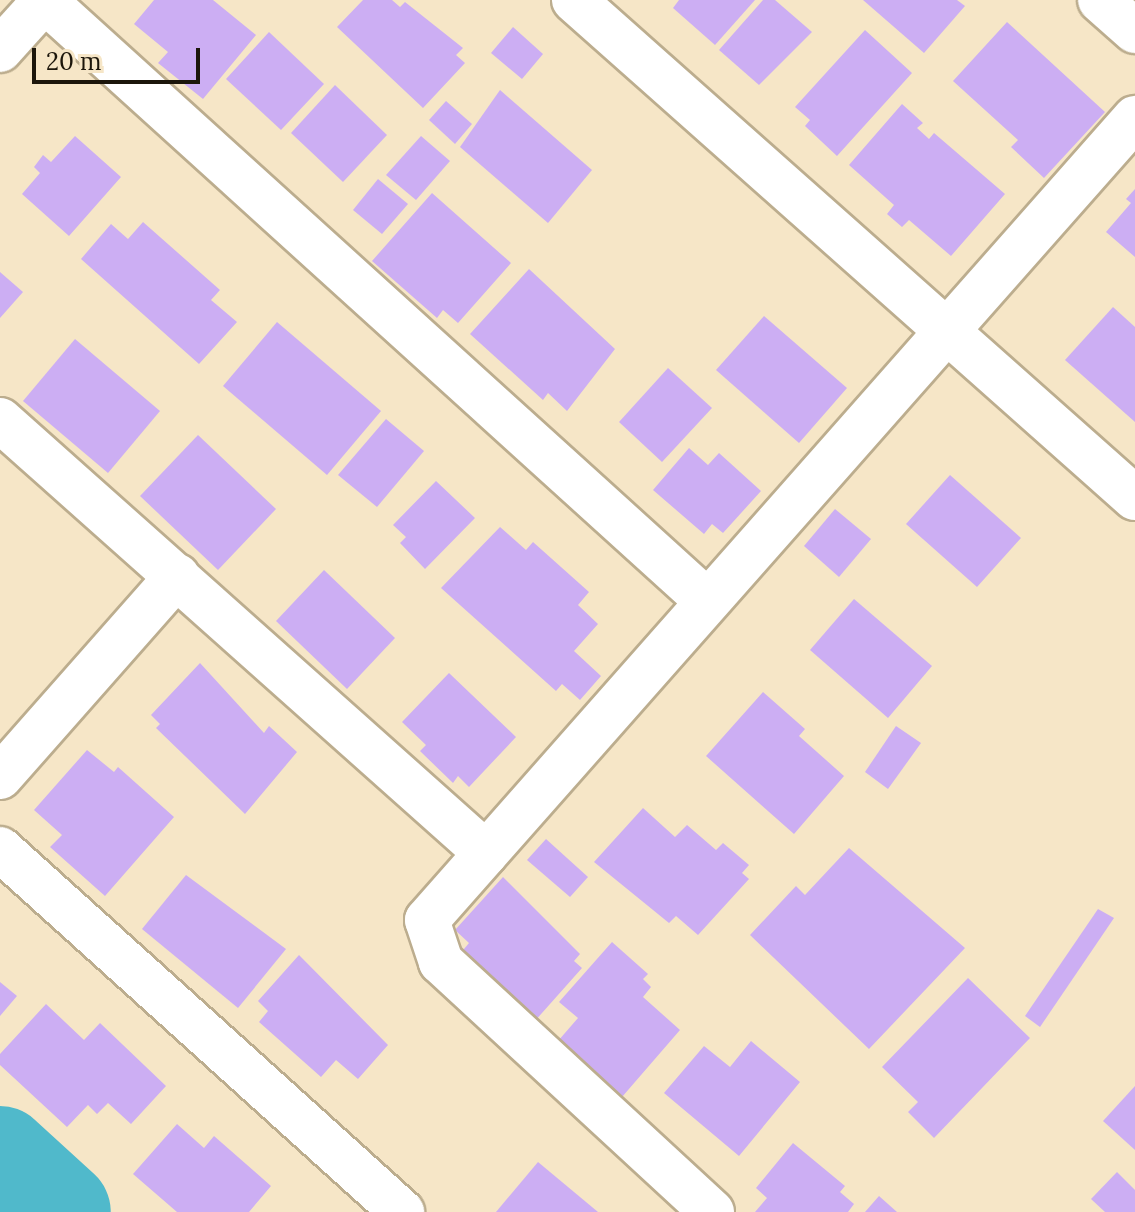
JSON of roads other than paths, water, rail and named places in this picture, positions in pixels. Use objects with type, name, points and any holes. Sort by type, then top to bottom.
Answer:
[{"type":"street","points":[[0,50],[45,0],[706,600]]},
{"type":"street","points":[[574,0],[946,334],[1135,498]]},
{"type":"street","points":[[1100,0],[1135,31]]},
{"type":"street","points":[[712,1212],[441,962],[427,920],[706,600],[946,334],[1135,118]]},
{"type":"street","points":[[0,420],[486,853]]},
{"type":"street","points":[[0,777],[177,576]]},
{"type":"street","points":[[0,849],[402,1212]]},
{"type":"waterway","points":[[0,1157],[60,1212]]}]
